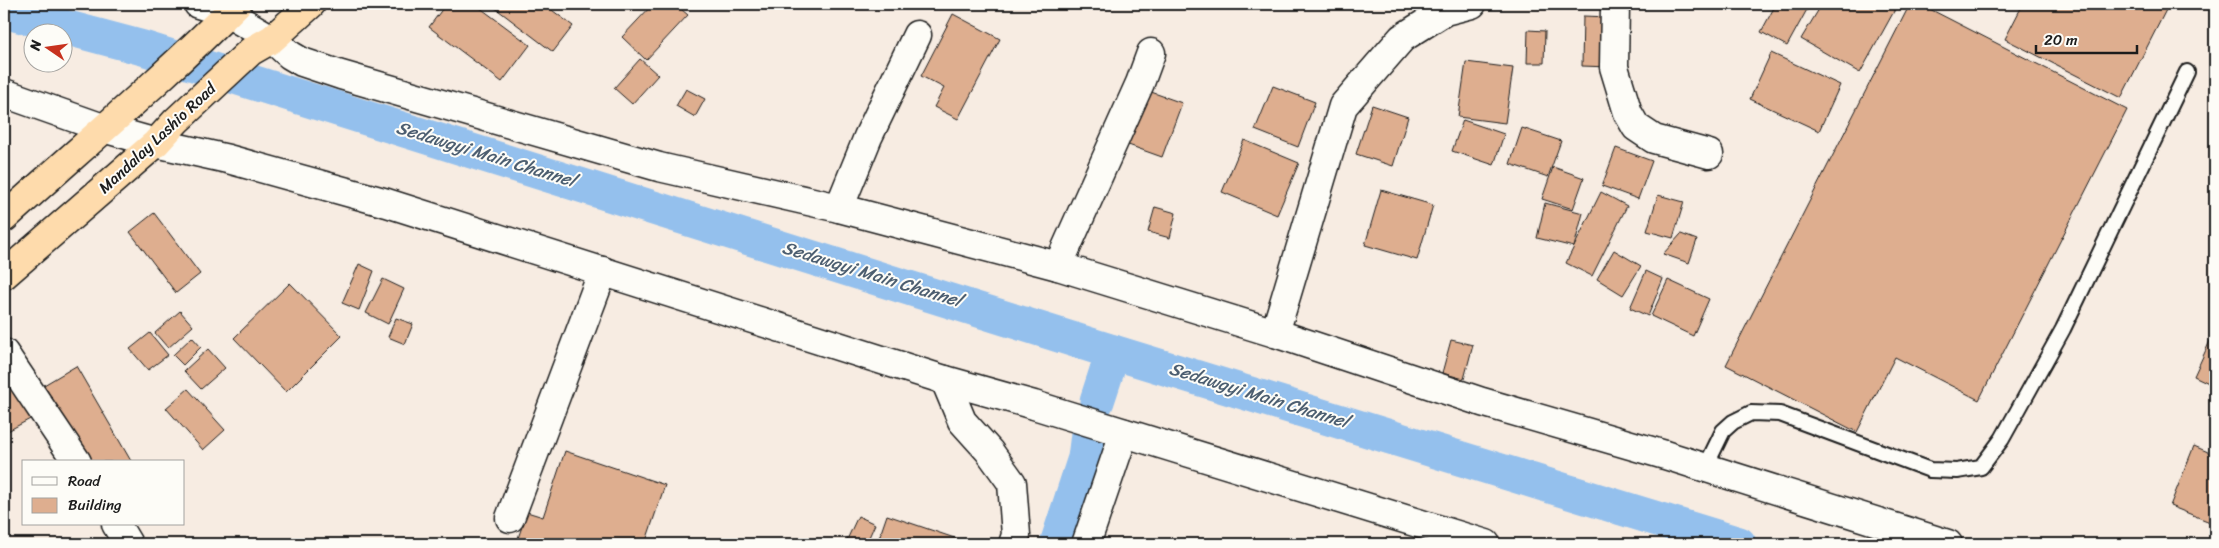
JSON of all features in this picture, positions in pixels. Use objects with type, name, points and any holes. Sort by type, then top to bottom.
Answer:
[{"type":"highway","name":"Mandalay Lashio Road","points":[[4,274],[156,143],[176,120],[261,45],[311,4]]},
{"type":"highway","points":[[4,218],[103,128],[127,110],[232,9]]},
{"type":"street","points":[[198,4],[232,9],[261,45],[290,55],[302,62],[377,86],[659,167],[839,208],[1058,266],[1275,333],[1482,402],[1705,468],[1948,544]]},
{"type":"street","points":[[1275,333],[1343,106],[1402,38],[1445,11],[1472,4]]},
{"type":"street","points":[[1615,4],[1614,67],[1628,113],[1636,127],[1654,139],[1709,154]]},
{"type":"street","points":[[839,208],[868,137],[917,35]]},
{"type":"street","points":[[1058,266],[1140,83],[1151,53]]},
{"type":"street","points":[[4,93],[103,128],[156,143],[228,159],[387,204],[945,380],[1124,432],[1432,536],[1486,544]]},
{"type":"street","points":[[510,518],[603,271]]},
{"type":"street","points":[[4,353],[76,460]]},
{"type":"street","points":[[945,380],[962,421],[989,451],[1012,483],[1016,535],[1013,544]]},
{"type":"street","points":[[1086,544],[1124,432]]},
{"type":"street","points":[[117,526],[128,544]]},
{"type":"lane","points":[[1705,468],[1723,431],[1733,422],[1751,413],[1780,414],[1930,470],[1957,471],[1981,467],[2002,439],[2063,328],[2186,72]]},
{"type":"building","points":[[446,4],[475,4],[530,45],[502,82],[429,27]]},
{"type":"building","points":[[490,4],[544,4],[573,26],[553,52]]},
{"type":"building","points":[[653,4],[675,4],[688,15],[646,60],[622,37]]},
{"type":"building","points":[[1776,4],[1810,4],[1787,46],[1761,32]]},
{"type":"building","points":[[1822,4],[1898,4],[1860,73],[1801,39]]},
{"type":"building","points":[[1910,4],[1920,4],[2127,110],[1979,400],[1895,357],[1857,432],[1726,365]]},
{"type":"building","points":[[2023,4],[2169,4],[2121,98],[2005,39]]},
{"type":"building","points":[[953,14],[1000,39],[958,119],[934,107],[944,88],[921,76]]},
{"type":"building","points":[[1583,16],[1610,17],[1609,67],[1582,66]]},
{"type":"building","points":[[1528,30],[1545,31],[1544,63],[1527,63]]},
{"type":"building","points":[[1771,53],[1840,85],[1819,131],[1750,99]]},
{"type":"building","points":[[640,59],[658,75],[632,104],[614,88]]},
{"type":"building","points":[[1466,62],[1513,68],[1505,123],[1458,117]]},
{"type":"building","points":[[1273,86],[1315,102],[1298,147],[1255,130]]},
{"type":"building","points":[[1140,88],[1182,103],[1162,157],[1120,142]]},
{"type":"building","points":[[686,89],[705,99],[695,117],[676,106]]},
{"type":"building","points":[[1372,105],[1408,117],[1393,166],[1356,154]]},
{"type":"building","points":[[1463,120],[1504,134],[1494,165],[1452,151]]},
{"type":"building","points":[[1522,128],[1561,141],[1548,177],[1510,164]]},
{"type":"building","points":[[1244,140],[1299,163],[1277,215],[1222,192]]},
{"type":"building","points":[[1616,148],[1652,161],[1638,199],[1602,186]]},
{"type":"building","points":[[1553,167],[1584,178],[1573,209],[1542,199]]},
{"type":"building","points":[[1381,190],[1433,205],[1417,260],[1365,245]]},
{"type":"building","points":[[1601,192],[1627,206],[1592,276],[1566,263]]},
{"type":"building","points":[[1658,195],[1684,202],[1673,238],[1647,231]]},
{"type":"building","points":[[1545,203],[1583,213],[1574,247],[1537,238]]},
{"type":"building","points":[[1155,207],[1176,213],[1170,238],[1148,232]]},
{"type":"building","points":[[154,213],[200,274],[176,293],[130,232]]},
{"type":"building","points":[[1681,234],[1697,240],[1689,263],[1663,254]]},
{"type":"building","points":[[1614,250],[1641,266],[1623,295],[1597,279]]},
{"type":"building","points":[[359,264],[374,271],[359,310],[342,303]]},
{"type":"building","points":[[1646,271],[1663,279],[1648,316],[1630,308]]},
{"type":"building","points":[[383,279],[404,289],[388,324],[366,313]]},
{"type":"building","points":[[1668,280],[1709,299],[1693,336],[1651,316]]},
{"type":"building","points":[[290,283],[342,336],[286,392],[234,338]]},
{"type":"building","points":[[180,311],[193,326],[168,348],[155,333]]},
{"type":"building","points":[[396,318],[413,324],[405,344],[388,337]]},
{"type":"building","points":[[2215,330],[2215,386],[2194,376]]},
{"type":"building","points":[[150,333],[168,355],[148,370],[130,349]]},
{"type":"building","points":[[192,337],[201,347],[183,365],[173,355]]},
{"type":"building","points":[[1451,340],[1473,345],[1464,379],[1442,373]]},
{"type":"building","points":[[208,349],[225,368],[201,389],[184,371]]},
{"type":"building","points":[[76,366],[130,460],[87,460],[44,385]]},
{"type":"building","points":[[15,385],[32,418],[4,433],[4,391]]},
{"type":"building","points":[[188,389],[225,430],[203,450],[166,408]]},
{"type":"building","points":[[2194,446],[2215,455],[2215,524],[2170,506]]},
{"type":"building","points":[[565,451],[665,485],[645,544],[516,544],[527,512],[543,517]]},
{"type":"building","points":[[887,515],[972,544],[877,544]]},
{"type":"building","points":[[858,516],[875,524],[866,544],[845,544]]},
{"type":"waterway","name":"Sedawgyi Main Channel","points":[[4,11],[143,48],[1113,352],[1739,544]]},
{"type":"waterway","points":[[1097,401],[1113,352]]},
{"type":"waterway","points":[[1057,544],[1085,458],[1088,434]]}]
